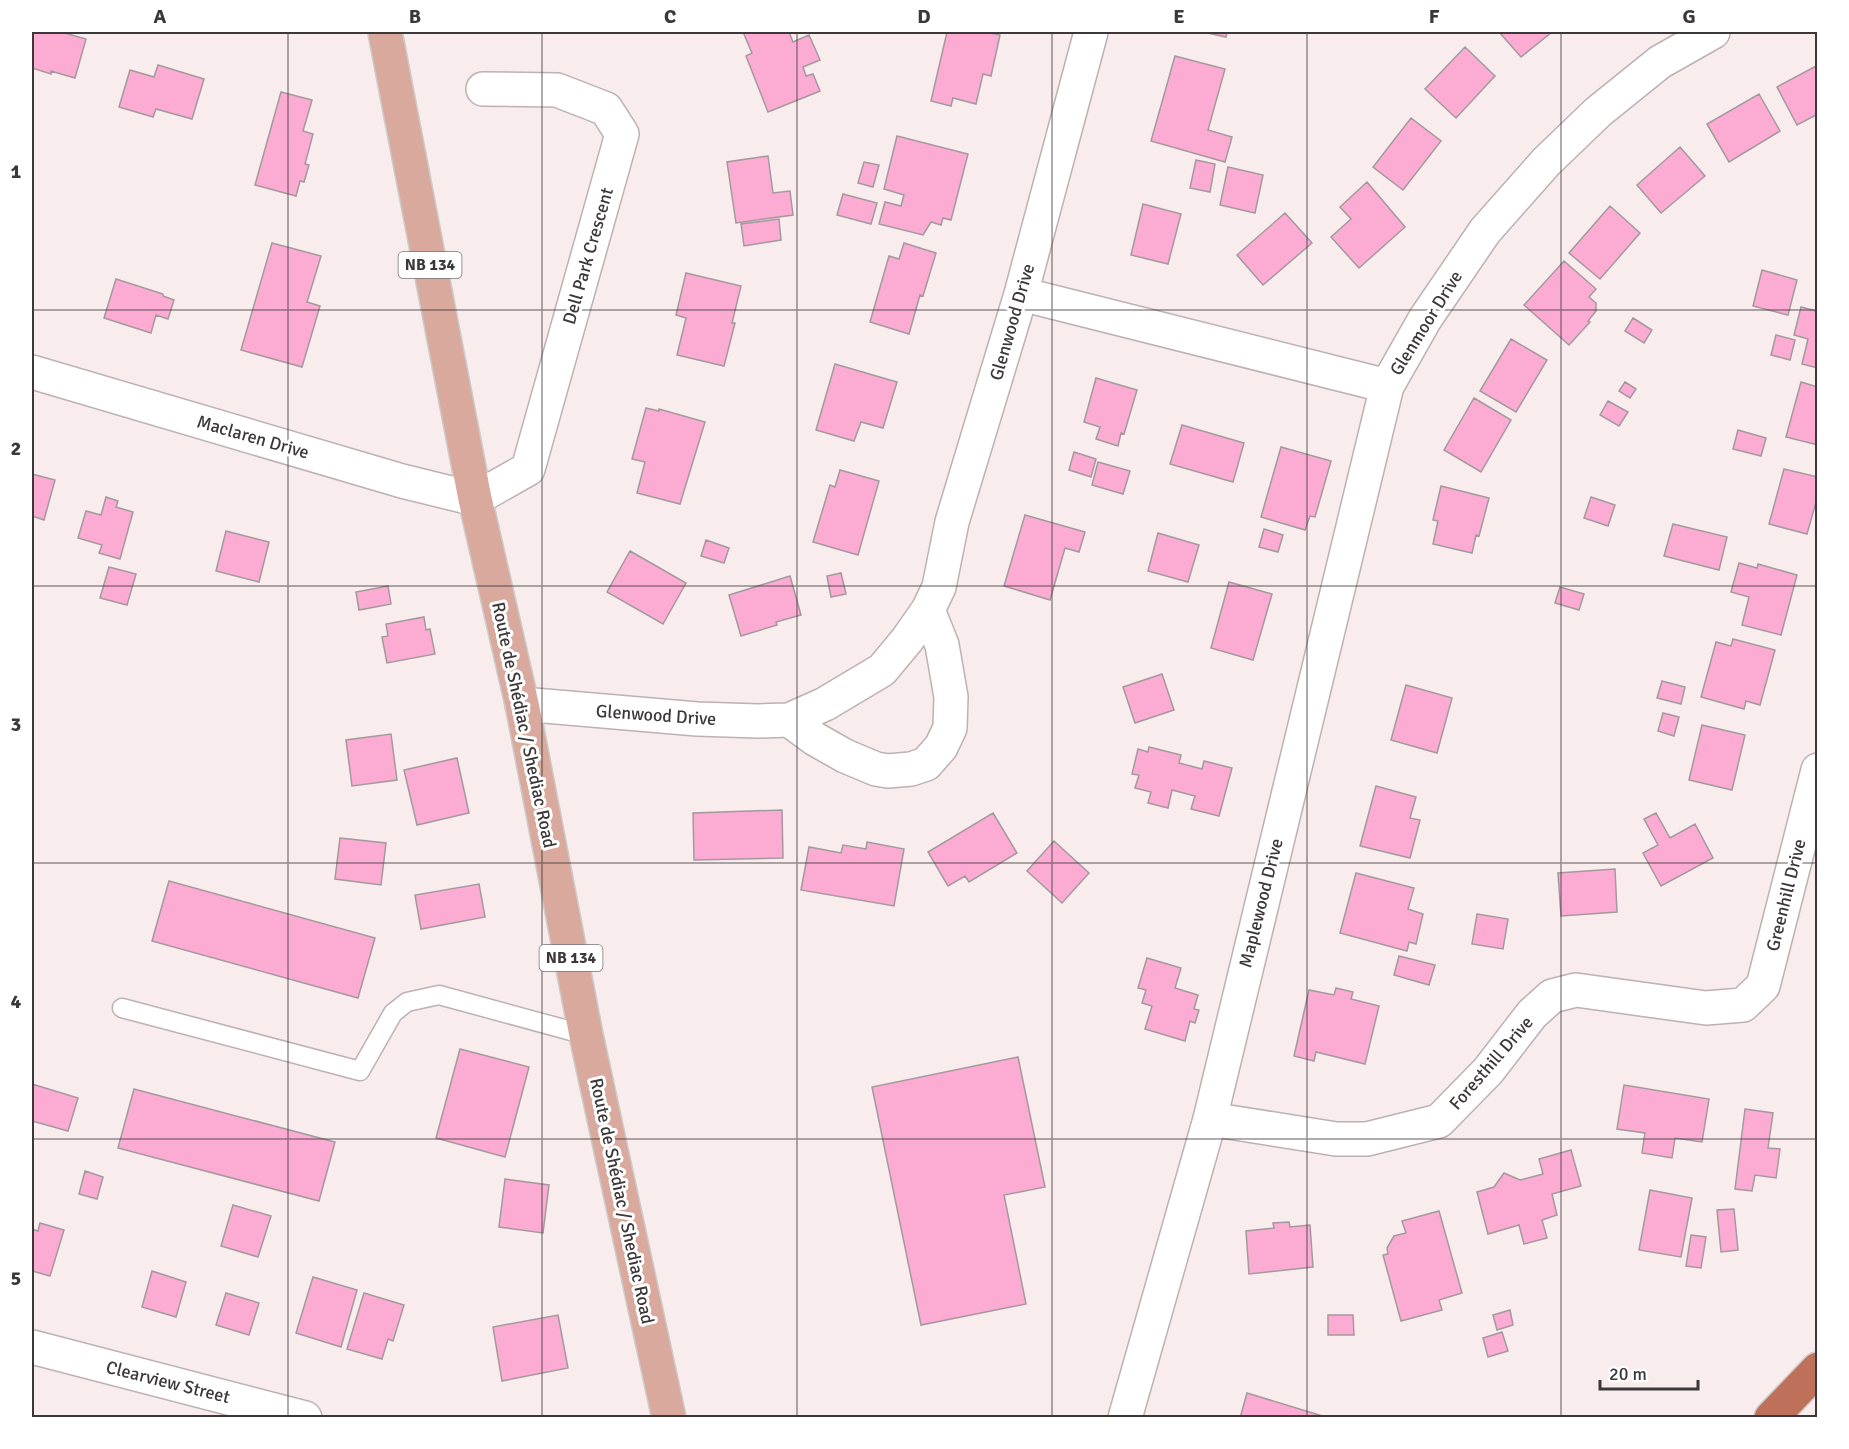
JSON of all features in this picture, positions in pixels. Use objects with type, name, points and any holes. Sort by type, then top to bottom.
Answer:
[{"type":"highway","points":[[1771,1418],[1818,1369]]},
{"type":"main road","name":"Route de Shédiac / Shediac Road","points":[[383,32],[475,499],[522,704],[585,1035],[669,1418]]},
{"type":"street","name":"Glenwood Drive","points":[[522,704],[697,719],[789,720],[825,704],[882,670],[908,640],[928,610],[939,587],[952,522],[1021,294],[1091,32]]},
{"type":"street","name":"Glenmoor Drive","points":[[1021,294],[1387,386],[1425,319],[1485,231],[1546,162],[1598,112],[1660,62],[1713,32]]},
{"type":"street","name":"Dell Park Crescent","points":[[475,499],[528,469],[622,134],[606,109],[557,90],[483,89]]},
{"type":"street","name":"Maclaren Drive","points":[[32,372],[402,481],[475,499]]},
{"type":"street","name":"Maplewood Drive","points":[[1125,1418],[1209,1119],[1387,386]]},
{"type":"street","points":[[789,720],[815,739],[845,756],[876,769],[888,771],[911,769],[926,764],[940,747],[950,728],[951,697],[942,645],[928,610]]},
{"type":"street","name":"Greenhill Drive","points":[[1763,986],[1818,770]]},
{"type":"street","name":"Foresthill Drive","points":[[1209,1119],[1336,1139],[1367,1139],[1439,1121],[1488,1071],[1532,1014],[1552,996],[1576,990],[1706,1008],[1743,1005],[1763,986]]},
{"type":"street","name":"Clearview Street","points":[[32,1347],[305,1418]]},
{"type":"lane","points":[[122,1008],[360,1071],[393,1014],[407,1002],[439,995],[585,1035]]},
{"type":"building","points":[[32,32],[61,32],[86,39],[75,78],[32,68]]},
{"type":"building","points":[[743,32],[789,32],[793,42],[809,35],[820,60],[803,67],[806,76],[813,74],[820,91],[768,112],[746,56],[752,53]]},
{"type":"building","points":[[947,32],[985,32],[1000,35],[991,76],[983,74],[976,104],[953,98],[951,106],[931,101]]},
{"type":"building","points":[[1203,32],[1227,32],[1226,37]]},
{"type":"building","points":[[1499,32],[1552,32],[1521,57]]},
{"type":"building","points":[[1465,47],[1495,76],[1456,118],[1425,89]]},
{"type":"building","points":[[1175,56],[1225,69],[1208,130],[1232,137],[1225,162],[1151,141]]},
{"type":"building","points":[[158,65],[204,79],[192,119],[156,109],[153,117],[119,107],[130,70],[154,77]]},
{"type":"building","points":[[1818,65],[1818,114],[1797,125],[1777,87]]},
{"type":"building","points":[[281,92],[312,100],[303,131],[313,134],[305,164],[309,165],[304,182],[300,181],[296,196],[255,185]]},
{"type":"building","points":[[1759,94],[1780,131],[1729,162],[1707,124]]},
{"type":"building","points":[[1411,118],[1441,141],[1403,190],[1373,167]]},
{"type":"building","points":[[897,136],[968,154],[951,220],[943,218],[941,225],[931,222],[923,235],[879,224],[885,202],[901,206],[904,195],[884,189]]},
{"type":"building","points":[[1680,147],[1705,176],[1661,213],[1637,185]]},
{"type":"building","points":[[768,156],[773,193],[790,191],[793,215],[736,223],[727,162]]},
{"type":"building","points":[[1196,160],[1215,164],[1210,192],[1190,188]]},
{"type":"building","points":[[864,162],[879,165],[873,187],[858,183]]},
{"type":"building","points":[[1228,167],[1263,175],[1255,213],[1220,205]]},
{"type":"building","points":[[1367,182],[1405,227],[1359,268],[1331,237],[1351,219],[1340,207]]},
{"type":"building","points":[[843,194],[877,203],[871,224],[837,215]]},
{"type":"building","points":[[1143,204],[1181,214],[1168,264],[1131,255]]},
{"type":"building","points":[[1610,206],[1640,233],[1600,279],[1569,253]]},
{"type":"building","points":[[1285,213],[1312,243],[1263,285],[1237,255]]},
{"type":"building","points":[[779,219],[781,240],[744,246],[741,224]]},
{"type":"building","points":[[272,243],[321,256],[307,302],[320,306],[302,367],[241,350]]},
{"type":"building","points":[[904,243],[936,253],[923,296],[920,295],[909,334],[870,322],[889,256],[899,259]]},
{"type":"building","points":[[1564,261],[1596,289],[1589,297],[1596,303],[1596,311],[1588,321],[1590,322],[1569,345],[1524,305]]},
{"type":"building","points":[[1762,270],[1797,280],[1788,315],[1753,306]]},
{"type":"building","points":[[686,273],[741,286],[732,323],[735,323],[724,366],[677,355],[686,318],[676,315]]},
{"type":"building","points":[[116,279],[163,294],[174,300],[168,319],[156,315],[151,333],[104,318]]},
{"type":"building","points":[[1817,306],[1818,368],[1802,364],[1808,339],[1794,335],[1801,307],[1816,311]]},
{"type":"building","points":[[1633,318],[1652,330],[1644,343],[1625,331]]},
{"type":"building","points":[[1776,335],[1795,340],[1790,360],[1771,355]]},
{"type":"building","points":[[1511,339],[1547,360],[1516,412],[1480,391]]},
{"type":"building","points":[[835,364],[897,382],[883,428],[861,422],[854,441],[816,430]]},
{"type":"building","points":[[1096,378],[1137,390],[1124,434],[1121,433],[1118,446],[1096,439],[1100,427],[1084,422]]},
{"type":"building","points":[[1625,382],[1636,389],[1630,398],[1619,391]]},
{"type":"building","points":[[1801,382],[1818,387],[1818,445],[1786,437]]},
{"type":"building","points":[[1474,398],[1511,420],[1481,472],[1444,450]]},
{"type":"building","points":[[1608,401],[1628,412],[1619,426],[1600,415]]},
{"type":"building","points":[[646,408],[659,411],[659,409],[705,422],[680,504],[637,493],[645,462],[632,459]]},
{"type":"building","points":[[1182,425],[1244,443],[1233,482],[1170,464]]},
{"type":"building","points":[[1738,430],[1766,438],[1761,456],[1733,449]]},
{"type":"building","points":[[1281,447],[1331,461],[1315,517],[1310,516],[1305,530],[1261,517]]},
{"type":"building","points":[[1074,452],[1096,459],[1091,477],[1069,470]]},
{"type":"building","points":[[1098,462],[1130,471],[1123,494],[1092,485]]},
{"type":"building","points":[[1784,469],[1818,477],[1818,495],[1807,534],[1769,524]]},
{"type":"building","points":[[840,470],[879,481],[858,555],[813,542],[830,485],[835,487]]},
{"type":"building","points":[[32,474],[55,480],[44,520],[32,516]]},
{"type":"building","points":[[1441,486],[1489,498],[1472,553],[1433,544],[1438,521],[1433,520]]},
{"type":"building","points":[[106,497],[118,501],[116,507],[133,512],[120,559],[99,553],[102,545],[78,538],[86,511],[101,515]]},
{"type":"building","points":[[1591,497],[1615,505],[1608,526],[1584,518]]},
{"type":"building","points":[[1025,515],[1085,532],[1079,552],[1065,548],[1050,600],[1004,586]]},
{"type":"building","points":[[1673,524],[1727,537],[1719,570],[1664,556]]},
{"type":"building","points":[[1264,529],[1283,535],[1278,552],[1259,547]]},
{"type":"building","points":[[226,531],[269,542],[259,582],[216,571]]},
{"type":"building","points":[[1158,533],[1199,545],[1188,582],[1148,571]]},
{"type":"building","points":[[706,540],[729,548],[724,563],[701,556]]},
{"type":"building","points":[[630,551],[686,583],[663,624],[607,592]]},
{"type":"building","points":[[1739,563],[1757,568],[1758,564],[1797,575],[1781,635],[1742,625],[1749,597],[1731,592]]},
{"type":"building","points":[[109,567],[136,574],[127,605],[100,598]]},
{"type":"building","points":[[841,573],[846,594],[831,597],[827,576]]},
{"type":"building","points":[[790,576],[801,615],[741,636],[729,595]]},
{"type":"building","points":[[1229,582],[1272,594],[1253,660],[1211,648]]},
{"type":"building","points":[[388,586],[391,604],[359,610],[356,592]]},
{"type":"building","points":[[1560,587],[1584,594],[1579,610],[1555,603]]},
{"type":"building","points":[[424,617],[426,630],[430,629],[435,654],[387,663],[382,637],[388,636],[386,624]]},
{"type":"building","points":[[1733,639],[1775,650],[1760,705],[1746,701],[1744,709],[1701,697],[1716,642],[1731,646]]},
{"type":"building","points":[[1162,674],[1174,710],[1135,723],[1123,687]]},
{"type":"building","points":[[1662,681],[1685,687],[1681,704],[1657,698]]},
{"type":"building","points":[[1406,685],[1452,698],[1437,753],[1391,740]]},
{"type":"building","points":[[1663,713],[1679,717],[1674,736],[1658,731]]},
{"type":"building","points":[[1702,725],[1745,735],[1732,790],[1689,780]]},
{"type":"building","points":[[391,734],[397,780],[352,786],[346,740]]},
{"type":"building","points":[[1149,747],[1181,755],[1179,763],[1202,769],[1204,761],[1232,768],[1219,816],[1191,809],[1195,796],[1172,790],[1168,808],[1148,803],[1151,792],[1135,788],[1139,775],[1132,774],[1138,749],[1148,752]]},
{"type":"building","points":[[457,758],[469,813],[417,825],[404,770]]},
{"type":"building","points":[[1376,786],[1416,797],[1410,818],[1420,820],[1410,858],[1360,846]]},
{"type":"building","points":[[782,810],[783,858],[694,860],[693,813]]},
{"type":"building","points":[[993,813],[1017,853],[969,882],[965,876],[948,886],[928,852]]},
{"type":"building","points":[[1656,813],[1670,838],[1695,824],[1713,858],[1661,886],[1643,853],[1658,845],[1644,819]]},
{"type":"building","points":[[340,838],[386,843],[381,885],[335,879]]},
{"type":"building","points":[[1054,841],[1089,873],[1062,903],[1027,871]]},
{"type":"building","points":[[867,842],[904,849],[894,906],[801,890],[809,847],[841,853],[843,845],[866,849]]},
{"type":"building","points":[[1615,869],[1617,912],[1561,916],[1558,873]]},
{"type":"building","points":[[1356,873],[1414,888],[1408,909],[1423,914],[1416,944],[1409,942],[1407,951],[1340,933]]},
{"type":"building","points":[[169,881],[375,938],[358,998],[152,941]]},
{"type":"building","points":[[479,884],[485,917],[421,929],[415,895]]},
{"type":"building","points":[[1477,914],[1508,919],[1503,949],[1472,944]]},
{"type":"building","points":[[1399,956],[1435,965],[1429,985],[1394,975]]},
{"type":"building","points":[[1147,958],[1181,968],[1175,988],[1198,995],[1194,1009],[1199,1010],[1195,1023],[1190,1021],[1185,1041],[1145,1029],[1152,1006],[1142,1003],[1146,990],[1138,988]]},
{"type":"building","points":[[1336,988],[1353,992],[1351,999],[1379,1006],[1365,1064],[1316,1052],[1314,1061],[1294,1056],[1309,990],[1334,995]]},
{"type":"building","points":[[460,1049],[529,1067],[505,1157],[436,1138]]},
{"type":"building","points":[[1018,1057],[1045,1187],[1004,1195],[1026,1304],[921,1325],[872,1087]]},
{"type":"building","points":[[32,1084],[78,1098],[68,1131],[32,1121]]},
{"type":"building","points":[[1624,1085],[1709,1099],[1702,1142],[1675,1138],[1672,1158],[1642,1153],[1645,1133],[1617,1129]]},
{"type":"building","points":[[134,1089],[335,1142],[319,1201],[118,1148]]},
{"type":"building","points":[[1745,1109],[1773,1113],[1768,1148],[1780,1149],[1776,1178],[1755,1175],[1752,1191],[1735,1189]]},
{"type":"building","points":[[1571,1150],[1581,1186],[1552,1194],[1557,1215],[1542,1220],[1547,1238],[1524,1244],[1519,1225],[1488,1234],[1477,1192],[1494,1187],[1504,1173],[1520,1180],[1543,1174],[1539,1159]]},
{"type":"building","points":[[85,1171],[103,1177],[97,1199],[79,1194]]},
{"type":"building","points":[[505,1179],[549,1185],[543,1233],[499,1227]]},
{"type":"building","points":[[1650,1190],[1692,1198],[1681,1257],[1639,1250]]},
{"type":"building","points":[[233,1205],[271,1216],[258,1257],[221,1246]]},
{"type":"building","points":[[1734,1209],[1738,1250],[1721,1252],[1717,1210]]},
{"type":"building","points":[[1439,1211],[1462,1293],[1439,1300],[1442,1310],[1401,1321],[1383,1255],[1388,1254],[1387,1248],[1394,1236],[1406,1233],[1402,1221]]},
{"type":"building","points":[[1289,1222],[1290,1227],[1310,1225],[1313,1267],[1249,1274],[1246,1231],[1274,1228],[1273,1223]]},
{"type":"building","points":[[40,1223],[64,1230],[50,1276],[32,1271],[32,1229],[38,1231]]},
{"type":"building","points":[[1691,1235],[1706,1237],[1701,1268],[1686,1266]]},
{"type":"building","points":[[152,1271],[186,1282],[176,1317],[142,1307]]},
{"type":"building","points":[[313,1277],[357,1290],[341,1347],[296,1333]]},
{"type":"building","points":[[226,1293],[259,1303],[249,1335],[216,1325]]},
{"type":"building","points":[[364,1293],[404,1305],[393,1341],[388,1339],[382,1359],[347,1349]]},
{"type":"building","points":[[1510,1310],[1513,1325],[1497,1330],[1493,1315]]},
{"type":"building","points":[[558,1315],[568,1368],[502,1381],[493,1327]]},
{"type":"building","points":[[1328,1315],[1353,1315],[1354,1335],[1328,1335]]},
{"type":"building","points":[[1502,1332],[1508,1351],[1488,1357],[1483,1338]]},
{"type":"building","points":[[1247,1393],[1329,1418],[1240,1418]]}]
